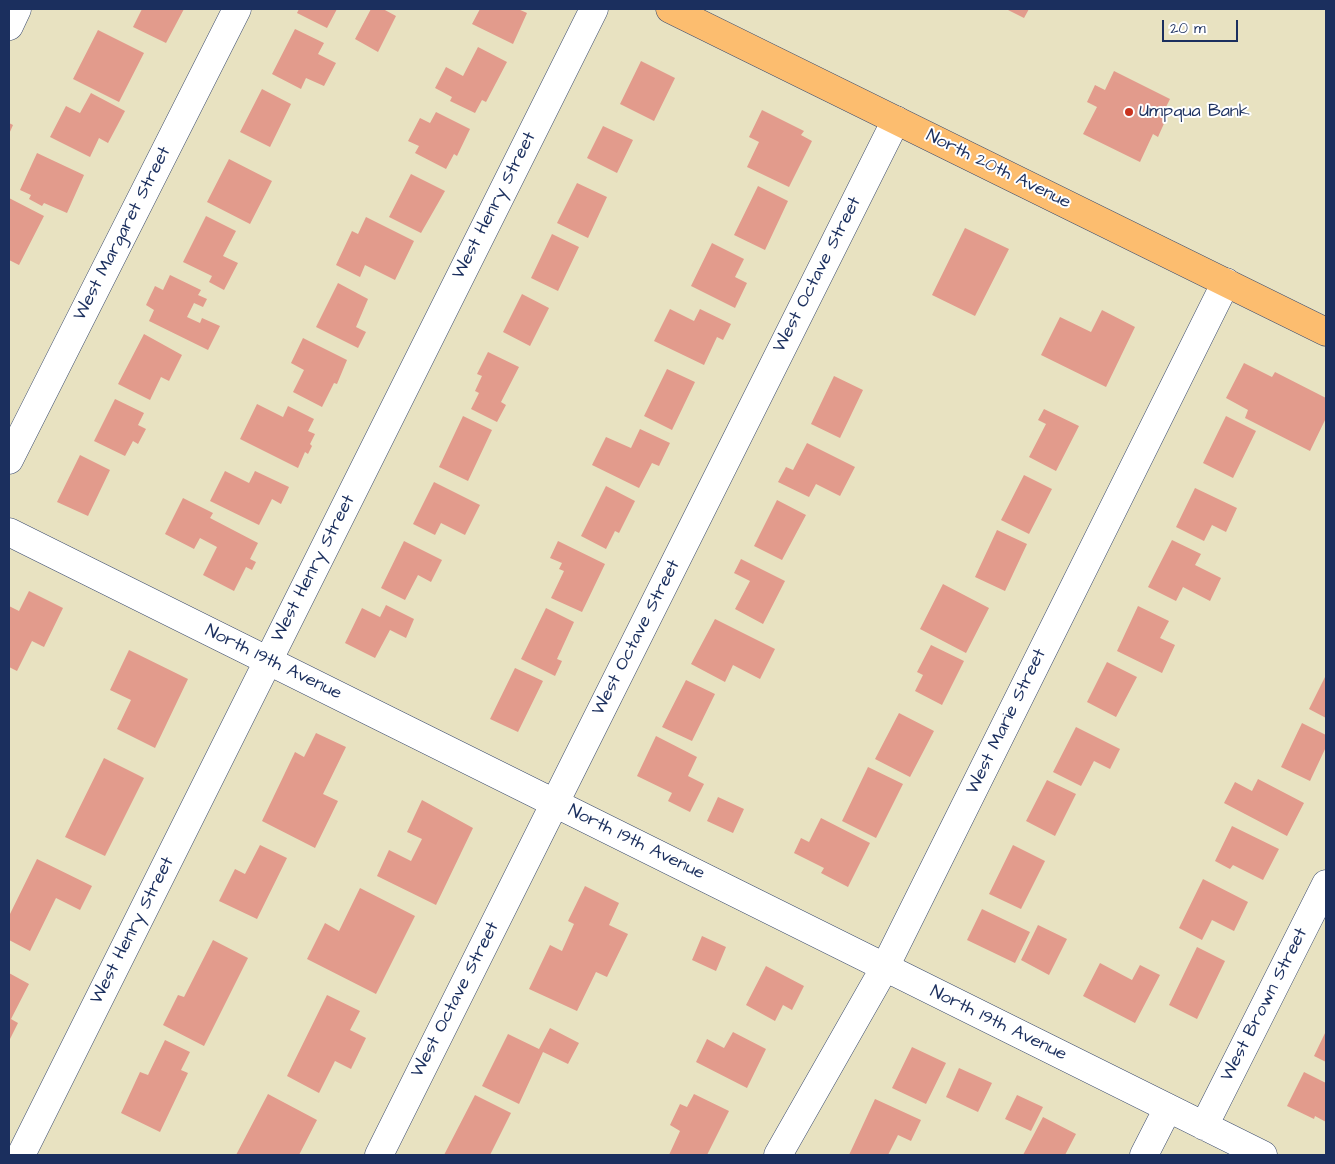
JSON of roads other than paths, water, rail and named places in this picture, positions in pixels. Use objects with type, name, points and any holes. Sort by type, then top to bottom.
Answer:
[{"type":"main road","name":"North 20th Avenue","points":[[674,10],[1326,332]]},
{"type":"street","points":[[9,26],[17,9]]},
{"type":"street","name":"West Margaret Street","points":[[9,460],[236,9]]},
{"type":"street","name":"West Henry Street","points":[[21,1155],[594,9]]},
{"type":"street","name":"West Octave Street","points":[[379,1155],[896,120]]},
{"type":"street","name":"West Marie Street","points":[[778,1155],[885,967],[1226,282]]},
{"type":"street","name":"North 19th Avenue","points":[[9,532],[1263,1155]]},
{"type":"street","name":"West Brown Street","points":[[1204,1126],[1326,884]]},
{"type":"street","points":[[1144,1155],[1168,1108]]},
{"type":"place","name":"Umpqua Bank","points":[[1129,112]]}]
